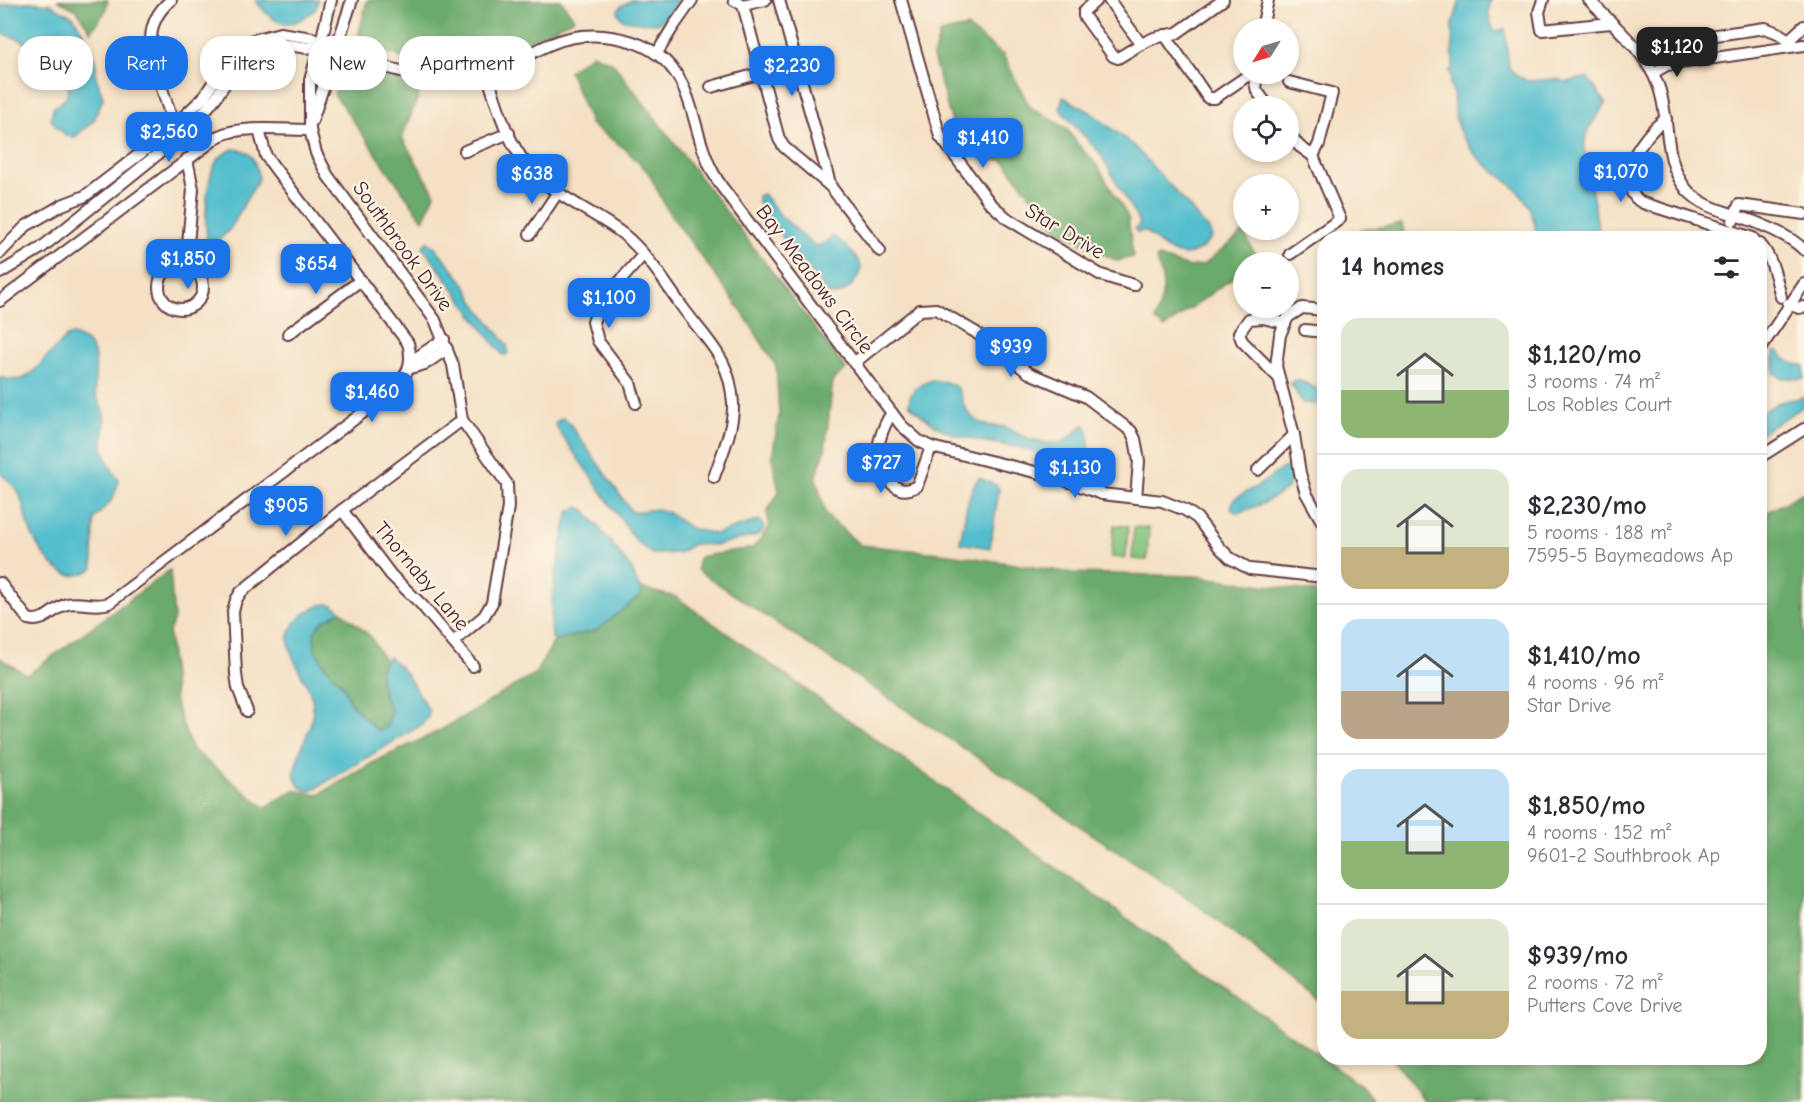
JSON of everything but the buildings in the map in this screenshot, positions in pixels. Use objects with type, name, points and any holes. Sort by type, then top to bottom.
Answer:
[{"type":"street","points":[[171,0],[156,16],[151,45],[153,60],[178,138]]},
{"type":"street","name":"Southbrook Drive","points":[[322,36],[331,0]]},
{"type":"street","points":[[340,36],[352,0]]},
{"type":"street","points":[[657,53],[693,0]]},
{"type":"street","points":[[765,0],[738,2],[761,73],[777,134],[784,147],[831,187],[880,251]]},
{"type":"street","points":[[779,0],[831,187]]},
{"type":"street","name":"Star Drive","points":[[901,0],[940,136],[990,203],[1008,219],[1101,275],[1134,285]]},
{"type":"street","points":[[1097,0],[1084,10],[1084,16],[1113,56],[1118,58],[1142,44],[1177,33],[1223,0]]},
{"type":"street","points":[[1109,0],[1142,44]]},
{"type":"street","points":[[1264,18],[1268,0]]},
{"type":"street","points":[[1543,0],[1539,12],[1542,30],[1611,22]]},
{"type":"street","points":[[1589,0],[1640,53],[1653,73],[1663,101],[1673,163],[1682,183],[1704,204],[1789,238],[1804,250]]},
{"type":"street","points":[[1694,61],[1695,44],[1702,37],[1765,28],[1787,39],[1804,26]]},
{"type":"street","name":"Bay Meadows Circle","points":[[2,250],[26,226],[62,205],[85,196],[174,126],[203,98],[232,56],[253,40],[280,33],[308,37]]},
{"type":"street","points":[[1165,35],[1208,98],[1215,98],[1237,84]]},
{"type":"street","name":"Bay Meadows Circle","points":[[535,53],[569,38],[598,36],[640,45],[657,53],[671,67],[684,87],[705,154],[722,187],[909,433],[931,447],[1056,477],[1102,494],[1162,501],[1185,510],[1197,518],[1230,558],[1250,569],[1317,576]]},
{"type":"street","points":[[0,273],[41,248],[178,138],[197,120],[237,66],[249,54],[267,45],[293,45],[308,49]]},
{"type":"street","points":[[1653,73],[1667,65],[1804,45]]},
{"type":"street","points":[[711,87],[761,73]]},
{"type":"street","points":[[1297,84],[1332,93],[1319,144],[1313,156]]},
{"type":"street","name":"Southbrook Drive","points":[[310,90],[310,130],[316,153],[328,176],[421,300],[445,344],[453,365],[462,420],[507,484],[509,494],[492,603],[484,616],[453,642]]},
{"type":"street","points":[[0,301],[223,134],[259,130],[310,130],[323,90]]},
{"type":"street","points":[[493,90],[509,133],[527,166],[558,192],[624,234],[643,255],[718,355],[728,378],[733,405],[729,433],[714,477]]},
{"type":"street","points":[[1666,119],[1655,125],[1628,168],[1634,198],[1642,203],[1731,230],[1739,205],[1804,214]]},
{"type":"street","points":[[259,130],[266,156],[408,343],[411,357],[410,368]]},
{"type":"street","points":[[465,151],[509,133]]},
{"type":"street","points":[[1299,146],[1313,156],[1340,219],[1323,231]]},
{"type":"street","points":[[186,266],[193,189],[187,159]]},
{"type":"street","points":[[530,234],[558,192]]},
{"type":"street","points":[[1293,252],[1317,235]]},
{"type":"street","points":[[2,250],[16,263]]},
{"type":"street","points":[[1767,252],[1784,301],[1799,308],[1804,306]]},
{"type":"street","points":[[636,403],[630,383],[598,341],[593,322],[600,304],[643,255]]},
{"type":"street","points":[[186,266],[192,268],[201,278],[202,292],[200,298],[190,308],[176,309],[164,301],[160,294],[161,279],[171,268],[186,266]]},
{"type":"street","points":[[288,334],[361,280]]},
{"type":"street","points":[[1767,335],[1784,301],[1804,284]]},
{"type":"street","points":[[1317,309],[1302,308],[1284,322],[1276,354],[1278,377],[1294,435],[1300,473],[1306,494],[1317,513]]},
{"type":"street","points":[[854,363],[920,310],[936,309],[975,332],[1029,373],[1086,396],[1131,431],[1135,439],[1138,461],[1136,498]]},
{"type":"street","points":[[1278,377],[1242,341],[1239,333],[1249,319],[1263,318],[1284,322]]},
{"type":"street","points":[[1305,330],[1317,331]]},
{"type":"street","points":[[0,583],[28,619],[34,621],[42,620],[69,604],[100,606],[109,603],[392,391],[404,380],[419,356],[445,344]]},
{"type":"street","points":[[892,413],[881,435],[877,463],[883,477],[898,489],[905,490],[917,486],[931,447]]},
{"type":"street","points":[[248,711],[238,688],[236,674],[233,611],[236,600],[249,584],[342,510],[462,420]]},
{"type":"street","points":[[1767,453],[1804,429]]},
{"type":"street","points":[[1258,470],[1294,435]]},
{"type":"street","name":"Thornaby Lane","points":[[342,510],[391,575],[421,604],[473,666]]},
{"type":"green space","points":[[57,0],[108,0],[105,12],[91,32],[77,10]]},
{"type":"green space","points":[[367,0],[561,0],[574,19],[535,38],[535,36],[399,36],[399,57],[387,52],[387,36],[358,36]]},
{"type":"green space","points":[[967,27],[1003,55],[1030,107],[1066,128],[1097,165],[1128,217],[1133,257],[1117,261],[1057,230],[1003,160],[982,159],[952,123],[933,57],[940,33]]},
{"type":"green space","points":[[592,54],[613,63],[846,369],[833,380],[825,450],[816,478],[826,515],[860,545],[949,554],[1072,573],[1195,576],[1317,592],[1317,999],[1193,902],[697,570],[699,557],[753,548],[769,528],[767,512],[779,492],[772,458],[779,415],[776,366],[743,313],[668,211],[648,172],[624,148],[591,125],[569,71]]},
{"type":"green space","points":[[387,76],[399,79],[399,90],[421,90],[402,138],[435,194],[423,220],[334,94],[335,90],[387,90]]},
{"type":"green space","points":[[1402,224],[1404,231],[1360,231]]},
{"type":"green space","points":[[1234,240],[1248,240],[1254,252],[1233,252],[1233,277],[1164,328],[1155,320],[1163,290],[1162,277],[1156,259],[1159,257],[1189,267],[1203,265]]},
{"type":"green space","points":[[1804,492],[1804,1102],[1426,1102],[1397,1065],[1767,1065],[1767,512]]},
{"type":"green space","points":[[1114,525],[1128,526],[1126,558],[1111,557]]},
{"type":"green space","points":[[1134,527],[1149,528],[1147,560],[1132,559]]},
{"type":"green space","points":[[170,570],[174,619],[169,632],[175,703],[191,748],[265,808],[294,790],[318,795],[376,761],[441,730],[535,674],[555,640],[597,630],[642,594],[640,588],[676,597],[1317,1054],[1317,1065],[1333,1065],[1362,1086],[1374,1102],[0,1102],[0,658],[27,675]]},
{"type":"green space","points":[[341,611],[370,636],[385,661],[382,687],[392,712],[386,728],[377,731],[350,703],[344,687],[315,651],[314,632],[323,621]]},
{"type":"water","points":[[255,0],[318,0],[316,9],[306,16],[298,21],[283,23],[270,16]]},
{"type":"water","points":[[631,0],[678,0],[666,18],[653,23],[622,19],[618,11]]},
{"type":"water","points":[[1460,0],[1491,0],[1490,20],[1495,31],[1505,29],[1509,67],[1516,75],[1527,81],[1556,79],[1567,82],[1588,78],[1605,102],[1588,129],[1584,148],[1599,231],[1536,231],[1531,212],[1521,195],[1474,153],[1458,127],[1455,116],[1449,71],[1453,68],[1452,26]]},
{"type":"water","points":[[28,2],[50,4],[74,17],[85,36],[18,36],[18,39],[0,33],[0,7]]},
{"type":"water","points":[[93,55],[96,62],[96,76],[103,98],[94,120],[75,137],[61,131],[51,119],[53,108],[67,95],[68,90],[93,90]]},
{"type":"water","points":[[1063,97],[1090,112],[1132,144],[1208,228],[1212,237],[1203,247],[1194,253],[1178,254],[1161,245],[1144,230],[1138,233],[1135,229],[1140,224],[1100,153],[1062,112],[1060,107]]},
{"type":"water","points":[[233,149],[245,151],[252,157],[259,178],[231,227],[222,237],[208,243],[207,203],[212,171],[219,159]]},
{"type":"water","points":[[763,194],[781,216],[812,244],[821,245],[834,236],[852,252],[861,268],[852,285],[840,293],[828,294],[790,248],[758,202],[758,196]]},
{"type":"water","points":[[428,242],[436,248],[464,283],[476,304],[507,345],[506,355],[503,355],[423,248]]},
{"type":"water","points":[[73,335],[83,339],[93,350],[96,364],[95,392],[105,419],[103,443],[109,463],[119,481],[113,499],[94,519],[93,568],[82,574],[72,575],[62,572],[45,556],[32,535],[19,494],[0,473],[0,377],[15,380],[26,377],[67,337]]},
{"type":"water","points":[[1778,351],[1792,363],[1804,365],[1804,379],[1782,378],[1774,373],[1774,352]]},
{"type":"water","points":[[932,380],[944,382],[957,389],[967,411],[978,421],[986,425],[1008,428],[1035,440],[1046,443],[1062,442],[1084,425],[1086,426],[1089,445],[1087,459],[1077,463],[1068,462],[1027,449],[959,436],[941,429],[909,404],[913,391]]},
{"type":"water","points":[[1296,380],[1317,389],[1317,404],[1303,403],[1290,383]]},
{"type":"water","points":[[1804,397],[1804,406],[1767,430],[1767,409],[1780,402]]},
{"type":"water","points":[[564,418],[632,512],[657,509],[669,513],[690,528],[716,534],[760,520],[764,528],[762,532],[755,536],[716,545],[693,544],[679,553],[652,554],[636,541],[556,427],[555,424]]},
{"type":"water","points":[[1283,468],[1290,468],[1293,473],[1287,489],[1264,503],[1238,513],[1232,510],[1234,499]]},
{"type":"water","points":[[979,478],[996,485],[999,489],[990,548],[960,543],[969,499]]},
{"type":"water","points":[[577,507],[585,510],[631,568],[642,594],[597,630],[555,640],[552,638],[551,624],[555,580],[569,512]]},
{"type":"water","points":[[320,605],[334,605],[341,611],[323,621],[314,632],[315,651],[344,687],[350,703],[377,731],[386,728],[392,712],[383,691],[380,676],[384,662],[389,657],[406,673],[429,711],[428,718],[420,726],[311,791],[302,788],[297,783],[295,775],[298,758],[311,724],[313,707],[311,696],[290,649],[289,637],[293,626],[303,615]]}]
